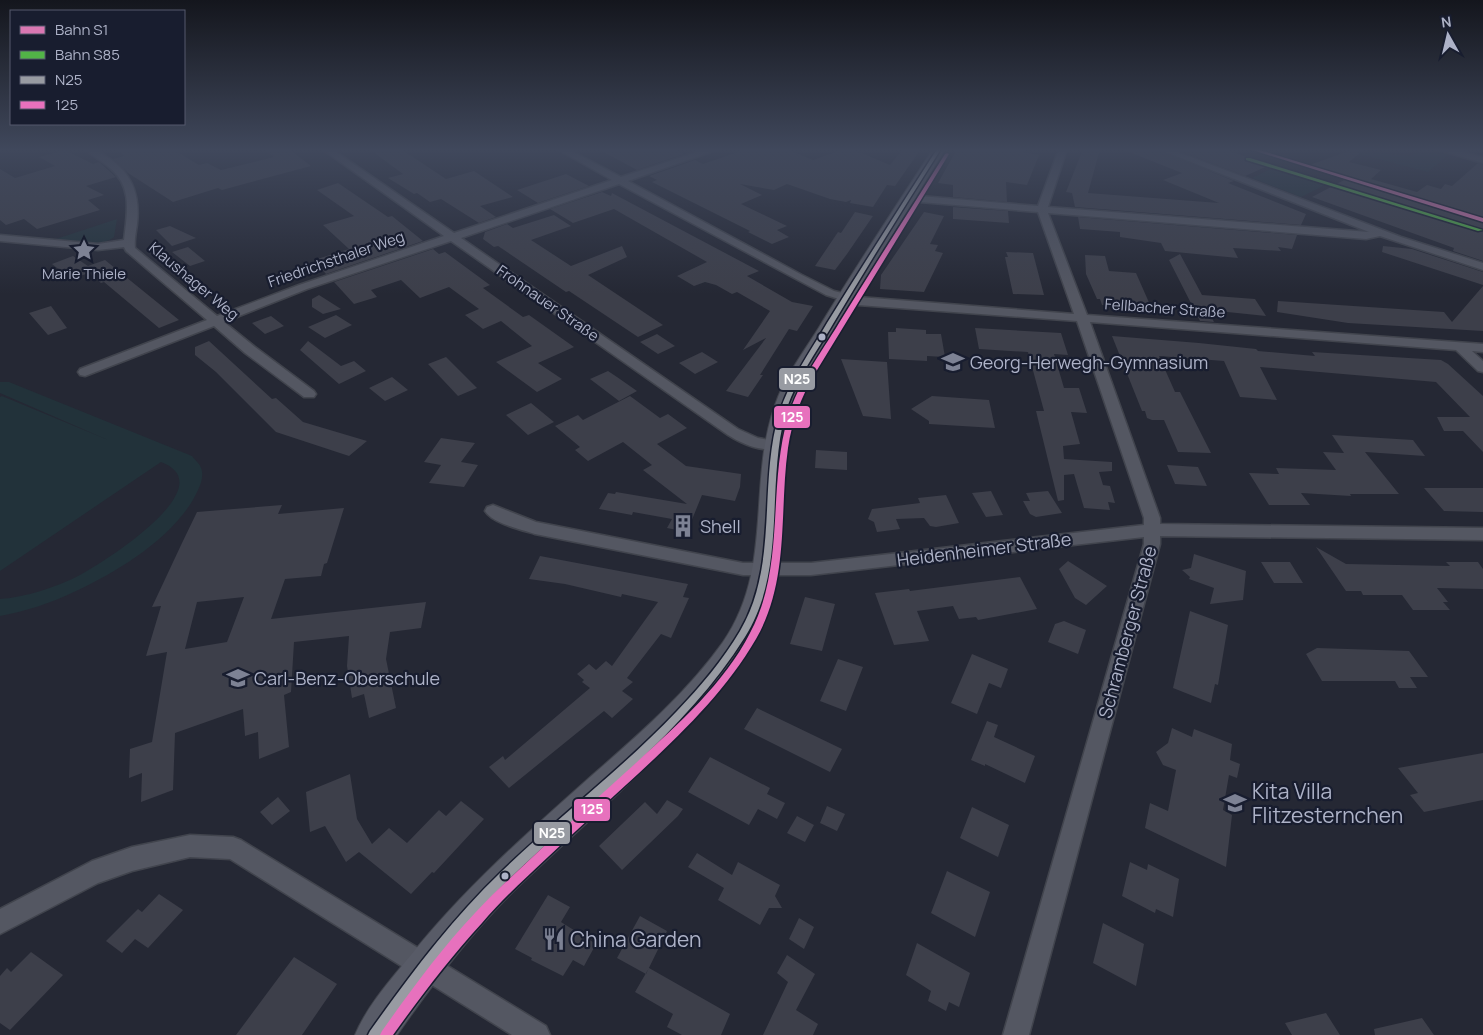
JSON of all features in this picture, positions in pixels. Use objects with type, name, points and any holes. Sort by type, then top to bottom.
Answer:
[{"type":"main road","points":[[374,1035],[425,965],[455,929],[499,882],[651,743],[716,672],[746,630],[767,571],[775,445],[782,410],[789,393],[908,198]]},
{"type":"street","name":"Klaushager Weg","points":[[131,197],[133,204],[130,249],[250,350],[309,394]]},
{"type":"street","name":"Frohnauer Straße","points":[[396,197],[739,436],[757,443],[775,445]]},
{"type":"street","name":"Friedrichsthaler Weg","points":[[85,372],[303,287],[570,197]]},
{"type":"street","name":"Fellbacher Straße","points":[[650,197],[798,277],[846,298],[858,301],[1483,348]]},
{"type":"street","points":[[1043,209],[1047,197]]},
{"type":"street","points":[[1288,197],[1379,232],[1483,267]]},
{"type":"street","points":[[908,198],[1366,236],[1379,232]]},
{"type":"street","name":"Schramberger Straße","points":[[1016,1035],[1152,544],[1153,530],[1152,518],[1043,209]]},
{"type":"street","points":[[0,238],[98,247],[129,243]]},
{"type":"street","points":[[1459,346],[1483,368]]},
{"type":"street","name":"Heidenheimer Straße","points":[[493,511],[513,521],[534,528],[744,569],[767,571],[811,569],[1153,530],[1483,534]]},
{"type":"street","points":[[0,922],[92,873],[132,859],[190,846],[233,848],[537,1035]]},
{"type":"shaded area","points":[[117,219],[114,237],[108,241],[101,243],[76,243],[53,240]]},
{"type":"shaded area","points":[[0,382],[9,382],[192,456],[200,466],[202,479],[189,506],[177,522],[146,550],[93,583],[67,595],[39,606],[0,616],[0,599],[31,594],[62,584],[93,567],[133,540],[154,523],[170,505],[179,488],[177,473],[161,462],[0,571],[0,397],[2,396],[108,440],[0,393]]},
{"type":"building","points":[[0,197],[97,197],[88,200],[100,210],[37,229],[24,219],[6,225],[0,220]]},
{"type":"building","points":[[166,197],[188,197],[173,202]]},
{"type":"building","points":[[327,197],[359,197],[388,217],[392,216],[423,241],[326,274],[314,260],[349,249],[323,225],[354,216]]},
{"type":"building","points":[[423,197],[512,197],[480,206],[496,217],[479,223],[441,199],[430,202]]},
{"type":"building","points":[[529,197],[555,197],[538,203]]},
{"type":"building","points":[[586,197],[620,197],[759,271],[747,276],[792,302],[813,306],[797,331],[789,329],[748,397],[726,391],[766,338],[743,350],[770,311],[737,292],[732,294],[716,285],[705,282],[694,286],[677,276],[707,262],[614,209],[573,223],[550,209]]},
{"type":"building","points":[[683,197],[757,197],[741,204],[787,226],[777,230],[789,237],[772,244],[748,232],[750,231]]},
{"type":"building","points":[[825,197],[879,197],[873,207],[850,203],[851,200],[846,202]]},
{"type":"building","points":[[956,197],[1007,197],[1007,202]]},
{"type":"building","points":[[1073,197],[1144,197],[1219,203],[1205,197],[1264,197],[1306,214],[1301,225],[1075,207]]},
{"type":"building","points":[[1313,197],[1483,197],[1483,261],[1453,251],[1454,248]]},
{"type":"building","points":[[953,207],[1008,211],[1009,223],[953,219]]},
{"type":"building","points":[[855,212],[873,216],[847,254],[835,270],[815,266],[838,232],[841,233]]},
{"type":"building","points":[[924,212],[944,216],[930,244],[938,245],[935,251],[943,253],[924,292],[880,289],[881,275]]},
{"type":"building","points":[[554,215],[571,226],[531,240],[571,266],[622,246],[627,257],[588,275],[663,325],[638,337],[569,291],[566,292],[498,246],[494,247],[483,239],[485,232],[507,224],[513,228]]},
{"type":"building","points":[[1078,217],[1297,235],[1292,249],[1278,247],[1281,251],[1233,248],[1238,258],[1165,251],[1161,243],[1120,237],[1120,232],[1080,229]]},
{"type":"building","points":[[170,226],[196,238],[172,246],[156,230]]},
{"type":"building","points":[[1383,246],[1412,249],[1483,272],[1483,285],[1382,252]]},
{"type":"building","points":[[188,247],[205,261],[190,266],[172,252]]},
{"type":"building","points":[[433,249],[439,254],[445,252],[490,285],[483,288],[523,317],[529,315],[574,347],[538,363],[562,379],[537,392],[496,362],[532,346],[501,321],[483,329],[465,315],[479,309],[449,287],[420,298],[401,280],[371,290],[377,297],[354,304],[334,282]]},
{"type":"building","points":[[1006,252],[1033,253],[1044,295],[1013,294],[1005,257],[1008,257]]},
{"type":"building","points":[[1180,254],[1202,295],[1255,299],[1266,316],[1208,310],[1214,322],[1200,321],[1169,260]]},
{"type":"building","points":[[1085,255],[1105,256],[1109,271],[1136,273],[1151,307],[1102,305],[1100,299],[1097,299],[1086,274]]},
{"type":"building","points":[[73,256],[88,266],[105,260],[179,320],[159,328],[104,282],[101,283],[89,273],[71,279],[52,264]]},
{"type":"building","points":[[1483,286],[1483,331],[1348,323],[1277,312],[1278,301],[1444,312],[1452,322]]},
{"type":"building","points":[[319,295],[341,309],[323,314],[312,307],[312,299]]},
{"type":"building","points":[[51,306],[67,328],[48,335],[29,313]]},
{"type":"building","points":[[336,315],[352,325],[325,338],[308,327]]},
{"type":"building","points":[[271,316],[284,326],[265,334],[252,323]]},
{"type":"building","points":[[896,328],[926,330],[926,334],[941,334],[945,357],[927,356],[927,361],[889,359],[888,332],[896,332]]},
{"type":"building","points":[[975,328],[1061,333],[1068,355],[1054,354],[1064,388],[1079,388],[1087,413],[1071,412],[1080,444],[1063,446],[1064,459],[1112,462],[1112,471],[1099,472],[1103,485],[1110,486],[1115,503],[1108,502],[1110,510],[1084,508],[1074,474],[1064,475],[1064,500],[1058,501],[1036,411],[1044,411],[1028,352],[979,349]]},
{"type":"building","points":[[657,334],[675,346],[658,354],[640,342]]},
{"type":"building","points":[[1112,336],[1199,343],[1315,356],[1312,352],[1441,360],[1448,364],[1483,396],[1483,452],[1463,431],[1444,431],[1437,417],[1470,417],[1436,382],[1260,367],[1277,400],[1240,397],[1224,361],[1159,356],[1175,392],[1180,392],[1211,453],[1178,452],[1164,420],[1147,418],[1145,411],[1142,411]]},
{"type":"building","points":[[209,341],[272,399],[276,398],[303,422],[367,441],[349,456],[276,432],[216,372],[195,355],[195,347]]},
{"type":"building","points":[[308,341],[341,366],[354,361],[366,371],[339,384],[300,350]]},
{"type":"building","points":[[702,352],[718,362],[695,374],[679,363]]},
{"type":"building","points":[[446,357],[477,388],[458,396],[428,364]]},
{"type":"building","points":[[841,359],[887,362],[891,419],[863,416]]},
{"type":"building","points":[[608,371],[637,391],[619,401],[590,379]]},
{"type":"building","points":[[392,377],[408,390],[385,401],[369,388]]},
{"type":"building","points":[[630,396],[660,418],[668,414],[687,428],[657,444],[686,466],[741,474],[740,487],[735,501],[702,495],[687,532],[667,528],[672,519],[633,512],[632,515],[599,509],[608,493],[615,494],[616,492],[687,504],[643,470],[652,465],[623,442],[588,461],[575,450],[580,447],[555,426],[578,415],[583,420]]},
{"type":"building","points":[[932,396],[989,400],[995,428],[929,424],[929,421],[911,409]]},
{"type":"building","points":[[531,403],[554,422],[528,435],[506,415]]},
{"type":"building","points":[[1332,435],[1413,440],[1425,456],[1365,452],[1399,494],[1350,494],[1351,496],[1301,493],[1310,505],[1269,505],[1249,473],[1279,474],[1276,468],[1336,470],[1323,452],[1344,453]]},
{"type":"building","points":[[441,438],[475,443],[461,462],[478,465],[464,487],[429,483],[441,465],[424,462]]},
{"type":"building","points":[[816,450],[847,452],[847,470],[815,468]]},
{"type":"building","points":[[1167,465],[1198,467],[1207,486],[1175,484]]},
{"type":"building","points":[[1424,488],[1483,488],[1483,512],[1444,511]]},
{"type":"building","points":[[991,491],[1003,515],[986,517],[972,493]]},
{"type":"building","points":[[1048,491],[1062,513],[1036,517],[1030,514],[1023,501],[1030,501],[1026,493]]},
{"type":"building","points":[[946,495],[959,523],[936,527],[930,526],[924,518],[896,519],[900,529],[877,532],[874,522],[868,519],[872,509],[920,503],[918,498]]},
{"type":"building","points":[[282,505],[278,514],[344,508],[327,563],[324,564],[321,576],[285,579],[271,619],[426,602],[421,628],[390,632],[386,659],[396,708],[369,718],[364,694],[352,698],[347,666],[349,636],[294,642],[291,692],[284,695],[289,747],[259,759],[258,732],[245,736],[243,709],[175,733],[173,790],[141,802],[142,773],[129,778],[130,749],[152,742],[167,652],[146,656],[161,606],[152,607],[197,512]],"holes":[[[244,597],[227,642],[185,649],[197,602]]]},
{"type":"building","points":[[1316,547],[1346,564],[1450,566],[1446,562],[1478,562],[1483,569],[1483,589],[1437,588],[1448,602],[1443,602],[1450,610],[1413,610],[1402,595],[1363,595],[1361,591],[1346,591]]},
{"type":"building","points":[[1194,554],[1246,571],[1243,600],[1210,604],[1214,588],[1189,579],[1190,577],[1182,570],[1191,568]]},
{"type":"building","points":[[540,556],[688,584],[683,597],[689,598],[671,638],[661,634],[627,678],[633,682],[622,691],[633,699],[612,718],[604,711],[509,788],[489,767],[503,756],[505,760],[590,688],[582,682],[584,680],[577,674],[589,664],[596,670],[606,661],[612,666],[658,602],[622,594],[621,597],[565,584],[529,579]]},
{"type":"building","points":[[1068,561],[1107,586],[1086,605],[1075,598],[1059,569]]},
{"type":"building","points":[[1261,562],[1290,562],[1303,583],[1274,583]]},
{"type":"building","points":[[1020,577],[1037,609],[978,620],[976,617],[959,619],[953,606],[917,611],[929,641],[894,645],[875,593],[909,589],[910,591]]},
{"type":"building","points":[[805,597],[835,604],[822,651],[790,644]]},
{"type":"building","points":[[1190,611],[1228,625],[1218,685],[1215,684],[1211,703],[1173,688]]},
{"type":"building","points":[[1064,621],[1086,630],[1078,654],[1048,642],[1055,624]]},
{"type":"building","points":[[1317,648],[1409,651],[1428,677],[1410,677],[1417,688],[1399,688],[1395,681],[1322,681],[1306,654]]},
{"type":"building","points":[[972,654],[1008,669],[1001,688],[989,683],[977,714],[951,703]]},
{"type":"building","points":[[838,659],[863,667],[846,711],[820,701]]},
{"type":"building","points":[[757,708],[842,749],[830,772],[744,729]]},
{"type":"building","points":[[987,721],[998,725],[994,737],[1035,756],[1025,783],[985,764],[985,766],[971,760]]},
{"type":"building","points":[[1172,728],[1192,737],[1194,729],[1232,744],[1230,760],[1240,764],[1237,778],[1229,775],[1223,810],[1232,815],[1226,867],[1145,828],[1150,803],[1168,811],[1176,770],[1163,765],[1156,752],[1168,743]]},
{"type":"building","points":[[1483,753],[1483,800],[1424,812],[1410,795],[1418,793],[1398,768]]},
{"type":"building","points":[[710,757],[770,788],[767,794],[785,803],[777,819],[758,809],[749,825],[688,792]]},
{"type":"building","points":[[350,774],[357,819],[372,844],[389,828],[407,843],[439,810],[446,816],[461,801],[484,819],[434,873],[432,872],[411,894],[359,852],[346,862],[325,826],[310,832],[306,792]]},
{"type":"building","points":[[278,797],[290,811],[272,825],[260,812]]},
{"type":"building","points":[[667,800],[683,809],[622,870],[599,846],[645,802],[657,814]]},
{"type":"building","points":[[827,806],[845,814],[837,831],[820,823]]},
{"type":"building","points":[[972,807],[1009,825],[998,857],[960,838]]},
{"type":"building","points":[[797,816],[814,825],[805,842],[787,833]]},
{"type":"building","points":[[697,853],[732,875],[738,862],[780,885],[775,896],[782,908],[769,908],[760,925],[718,900],[724,888],[688,867]]},
{"type":"building","points":[[1130,862],[1147,870],[1148,864],[1179,879],[1173,917],[1156,909],[1155,913],[1122,896]]},
{"type":"building","points":[[947,871],[990,892],[975,937],[931,913]]},
{"type":"building","points":[[159,894],[183,910],[148,948],[135,939],[122,953],[106,941],[138,909],[142,912]]},
{"type":"building","name":"China Garden","points":[[548,895],[570,907],[561,922],[596,944],[584,966],[573,960],[563,976],[531,960],[532,958],[515,949]]},
{"type":"building","points":[[640,916],[667,931],[646,974],[617,958]]},
{"type":"building","points":[[799,918],[814,927],[804,949],[789,939]]},
{"type":"building","points":[[1103,923],[1144,944],[1136,986],[1093,963]]},
{"type":"building","points":[[917,943],[970,973],[959,1007],[949,1002],[946,1011],[928,1001],[931,991],[906,975]]},
{"type":"building","points":[[31,952],[63,975],[10,1030],[0,1023],[0,976],[7,968],[11,972]]},
{"type":"building","points":[[787,955],[815,974],[796,1010],[818,1024],[813,1035],[763,1035],[788,982],[777,973]]},
{"type":"building","points":[[294,957],[337,984],[302,1035],[236,1035]]},
{"type":"building","points":[[649,968],[730,1014],[721,1035],[682,1035],[667,1027],[673,1014],[635,992]]},
{"type":"building","points":[[1326,1013],[1340,1035],[1292,1035],[1285,1023]]},
{"type":"building","points":[[1422,1018],[1434,1035],[1375,1035],[1374,1029]]},
{"type":"rail line","name":"S85","points":[[1373,197],[1480,230]]},
{"type":"rail line","name":"S1","points":[[1409,197],[1483,220]]},
{"type":"transit line","name":"N25","points":[[374,1035],[420,973],[469,913],[505,876],[664,731],[721,666],[744,632],[756,606],[768,553],[776,442],[786,404],[808,360],[908,197]]},
{"type":"transit line","name":"125","points":[[386,1035],[431,975],[479,917],[683,725],[729,673],[742,654],[754,635],[766,608],[773,581],[777,554],[785,446],[795,408],[817,364],[920,197]]},
{"type":"place","name":"Marie Thiele","points":[[84,250]]},
{"type":"place","name":"Georg-Herwegh-Gymnasium","points":[[953,362]]},
{"type":"place","name":"Shell","points":[[683,526]]},
{"type":"place","name":"Carl-Benz-Oberschule","points":[[238,678]]},
{"type":"place","name":"Kita Villa Flitzesternchen","points":[[1235,803]]},
{"type":"place","name":"China Garden","points":[[554,939]]}]
